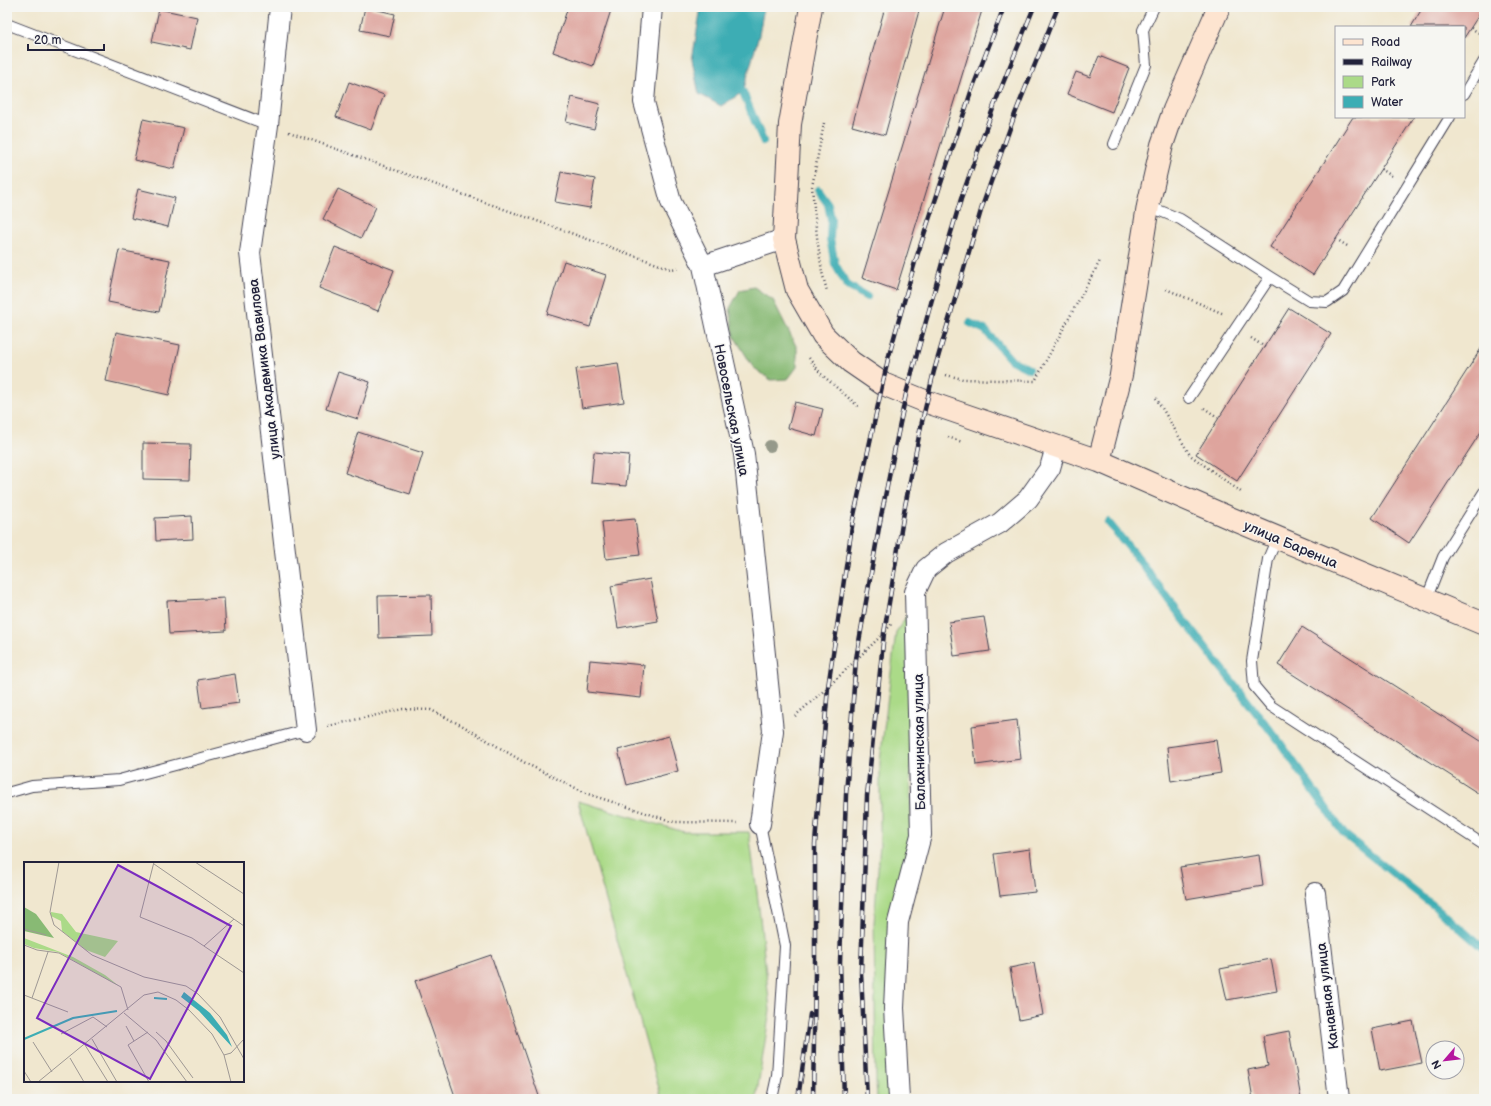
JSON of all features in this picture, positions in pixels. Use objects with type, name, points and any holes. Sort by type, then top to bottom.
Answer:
[{"type":"street","name":"улица Академика Вавилова","points":[[280,7],[268,125],[250,253],[306,730]]},
{"type":"street","name":"Новосельская улица","points":[[652,7],[644,102],[671,202],[703,266],[744,454],[773,731],[760,824]]},
{"type":"street","name":"улица Баренца","points":[[811,7],[790,124],[784,239],[797,290],[823,334],[851,362],[883,384],[906,394],[1099,461],[1277,538],[1484,624]]},
{"type":"street","points":[[1099,461],[1121,375],[1148,206],[1162,145],[1174,110],[1219,7]]},
{"type":"street","points":[[703,266],[784,239]]},
{"type":"street","name":"Балахнинская улица","points":[[900,1099],[894,1008],[898,922],[921,835],[916,592],[926,569],[946,553],[1000,523],[1028,499],[1050,468],[1056,447]]},
{"type":"street","name":"Канавная улица","points":[[1315,893],[1339,1099]]},
{"type":"lane","points":[[1114,144],[1146,65],[1143,30],[1154,7]]},
{"type":"lane","points":[[7,24],[268,125]]},
{"type":"lane","points":[[1465,92],[1484,61]]},
{"type":"lane","points":[[1148,206],[1180,219],[1310,301],[1327,302],[1343,291],[1449,118]]},
{"type":"lane","points":[[1189,398],[1270,277]]},
{"type":"lane","points":[[1426,600],[1443,557],[1484,492]]},
{"type":"lane","points":[[1277,538],[1268,559],[1252,661],[1254,686],[1271,706],[1484,845]]},
{"type":"lane","points":[[7,793],[32,786],[119,780],[306,730]]},
{"type":"lane","points":[[760,824],[785,946],[777,1076],[772,1099]]},
{"type":"path","points":[[1471,28],[1484,36]]},
{"type":"path","points":[[824,123],[812,186],[822,272],[829,297]]},
{"type":"path","points":[[268,125],[671,269],[703,266]]},
{"type":"path","points":[[946,375],[963,379],[1035,381],[1100,261]]},
{"type":"path","points":[[1166,289],[1228,316],[1245,334],[1264,347]]},
{"type":"path","points":[[1156,398],[1190,455],[1241,492]]},
{"type":"path","points":[[773,731],[801,712],[884,632],[893,621]]},
{"type":"path","points":[[306,730],[403,709],[431,710],[463,726],[527,764],[588,794],[674,822],[760,824]]},
{"type":"green space","points":[[754,287],[773,300],[797,348],[797,367],[788,379],[771,380],[753,367],[734,336],[730,308],[740,290]]},
{"type":"green space","points":[[910,611],[911,845],[891,1099],[877,1099],[874,923],[880,843],[880,761],[896,632]]},
{"type":"green space","points":[[578,801],[684,832],[749,832],[770,1010],[756,1099],[662,1099]]},
{"type":"water","points":[[701,7],[764,7],[759,35],[743,92],[721,106],[699,94],[692,60]]},
{"type":"building","points":[[365,7],[395,14],[390,36],[360,30]]},
{"type":"building","points":[[568,7],[612,7],[593,66],[553,52]]},
{"type":"building","points":[[885,7],[920,7],[885,135],[852,126]]},
{"type":"building","points":[[945,7],[983,7],[896,290],[862,278]]},
{"type":"building","points":[[1423,7],[1484,7],[1465,36],[1465,26],[1412,26]]},
{"type":"building","points":[[159,9],[197,17],[190,50],[152,42]]},
{"type":"building","points":[[1099,56],[1129,68],[1112,112],[1067,94],[1076,72],[1090,77]]},
{"type":"building","points":[[349,82],[384,95],[371,130],[336,117]]},
{"type":"building","points":[[572,97],[600,104],[594,129],[566,122]]},
{"type":"building","points":[[1352,118],[1413,118],[1313,275],[1270,247]]},
{"type":"building","points":[[143,119],[184,128],[174,169],[134,160]]},
{"type":"building","points":[[561,172],[595,179],[590,208],[555,202]]},
{"type":"building","points":[[138,189],[175,198],[168,227],[131,218]]},
{"type":"building","points":[[338,189],[376,207],[361,238],[323,219]]},
{"type":"building","points":[[335,247],[394,270],[378,311],[319,288]]},
{"type":"building","points":[[119,250],[170,260],[159,312],[108,302]]},
{"type":"building","points":[[564,261],[606,275],[590,327],[547,314]]},
{"type":"building","points":[[1289,308],[1331,334],[1237,481],[1196,454]]},
{"type":"building","points":[[116,332],[180,345],[169,395],[106,381]]},
{"type":"building","points":[[1484,344],[1484,427],[1409,543],[1372,518]]},
{"type":"building","points":[[618,363],[624,402],[582,408],[576,369]]},
{"type":"building","points":[[338,372],[370,382],[358,419],[326,409]]},
{"type":"building","points":[[795,402],[823,409],[816,436],[788,428]]},
{"type":"building","points":[[358,432],[423,453],[410,494],[345,473]]},
{"type":"building","points":[[143,443],[191,444],[190,480],[143,479]]},
{"type":"building","points":[[594,452],[629,455],[626,486],[591,483]]},
{"type":"building","points":[[192,516],[193,539],[156,541],[155,518]]},
{"type":"building","points":[[635,519],[640,555],[606,559],[602,522]]},
{"type":"building","points":[[650,579],[658,621],[618,628],[611,586]]},
{"type":"building","points":[[431,595],[432,636],[379,638],[378,596]]},
{"type":"building","points":[[224,598],[226,631],[169,634],[167,601]]},
{"type":"building","points":[[984,617],[990,651],[954,656],[949,622]]},
{"type":"building","points":[[1302,627],[1484,743],[1484,797],[1278,665]]},
{"type":"building","points":[[590,660],[644,665],[641,698],[587,692]]},
{"type":"building","points":[[235,674],[239,703],[202,708],[198,680]]},
{"type":"building","points":[[1017,720],[1021,759],[976,765],[972,726]]},
{"type":"building","points":[[669,736],[678,771],[627,785],[618,750]]},
{"type":"building","points":[[1216,740],[1221,773],[1171,781],[1167,747]]},
{"type":"building","points":[[1030,849],[1035,892],[1000,896],[994,854]]},
{"type":"building","points":[[1259,855],[1263,886],[1186,899],[1180,867]]},
{"type":"building","points":[[491,955],[540,1099],[456,1099],[415,981]]},
{"type":"building","points":[[1271,959],[1277,991],[1227,1000],[1220,969]]},
{"type":"building","points":[[1034,963],[1043,1015],[1019,1020],[1010,968]]},
{"type":"building","points":[[1413,1021],[1422,1063],[1380,1071],[1372,1029]]},
{"type":"building","points":[[1289,1031],[1301,1099],[1253,1099],[1248,1070],[1268,1066],[1263,1036]]},
{"type":"waterway","points":[[743,92],[763,141]]},
{"type":"waterway","points":[[818,190],[828,204],[831,219],[830,239],[835,264],[847,285],[867,297]]},
{"type":"waterway","points":[[970,323],[985,330],[1011,360],[1029,369]]},
{"type":"waterway","points":[[1108,522],[1281,744],[1344,834],[1439,910],[1484,949]]},
{"type":"railway","points":[[813,1099],[815,844],[828,687],[853,520],[888,359],[915,262],[971,92],[1004,7]]},
{"type":"railway","points":[[844,1099],[840,962],[846,795],[856,659],[881,516],[906,394],[961,199],[995,103],[1034,7]]},
{"type":"railway","points":[[867,1099],[861,972],[867,796],[884,633],[905,506],[934,371],[982,207],[1015,114],[1058,7]]},
{"type":"railway","points":[[798,1099],[810,1014]]}]
